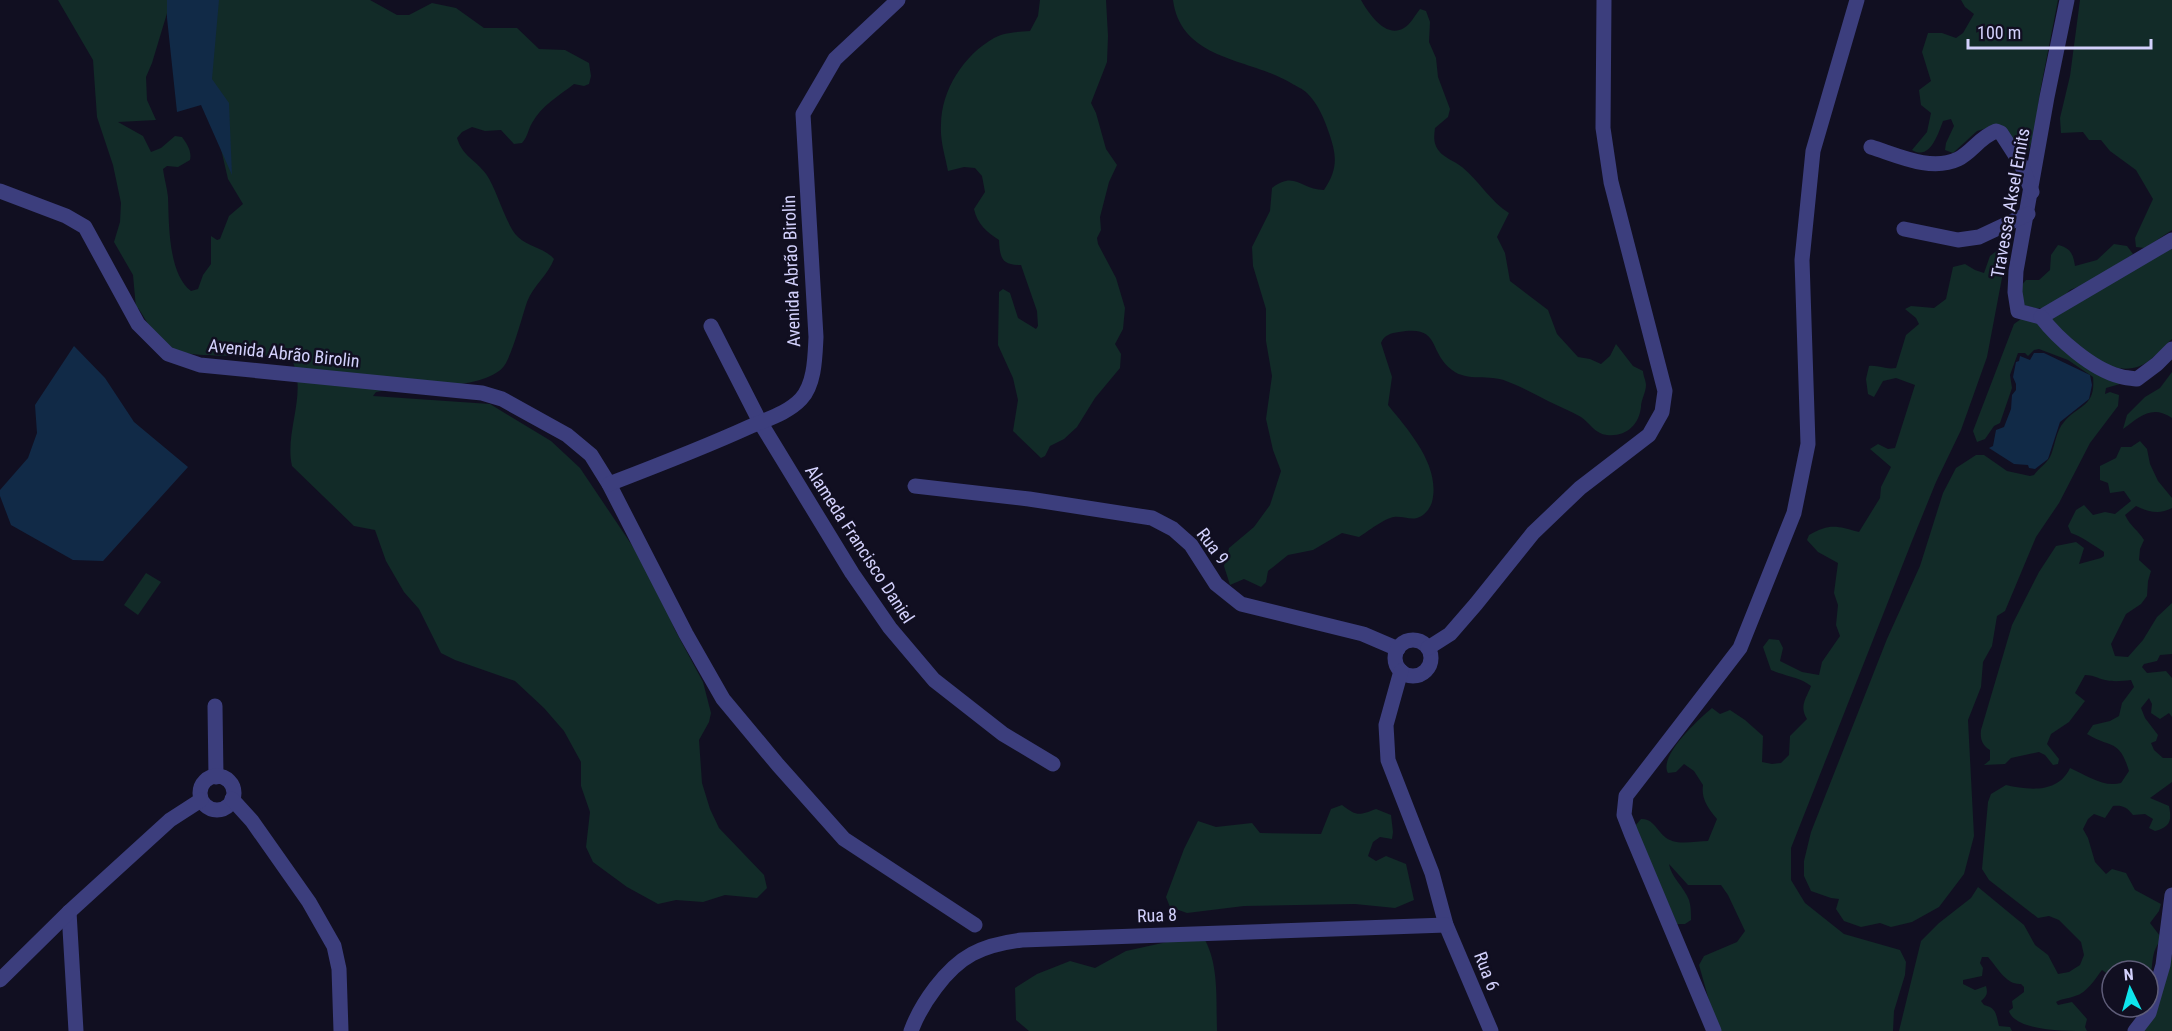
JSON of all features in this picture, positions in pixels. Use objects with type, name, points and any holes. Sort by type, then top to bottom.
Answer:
[{"type":"street","name":"Avenida Abrão Birolin","points":[[609,484],[691,454],[787,410],[802,397],[810,381],[816,337],[803,114],[835,59],[898,0]]},
{"type":"street","points":[[1428,648],[1450,634],[1533,533],[1580,489],[1649,435],[1662,412],[1665,391],[1611,182],[1606,150],[1603,128],[1604,0]]},
{"type":"street","points":[[1714,1031],[1630,833],[1624,814],[1626,796],[1740,648],[1794,513],[1808,444],[1802,260],[1813,151],[1857,0]]},
{"type":"street","name":"Travessa Aksel Ernits","points":[[2041,317],[2018,311],[2015,292],[2016,271],[2067,0]]},
{"type":"street","points":[[1871,147],[1937,165],[1958,159],[1986,135],[1996,131],[2001,133],[2021,164],[2032,192]]},
{"type":"street","name":"Avenida Abrão Birolin","points":[[0,191],[66,216],[85,227],[138,324],[168,354],[200,365],[482,393],[502,399],[567,435],[591,455],[609,484],[686,634],[723,699],[844,839],[975,925]]},
{"type":"street","points":[[1904,228],[1958,240],[1979,237],[2028,214]]},
{"type":"street","points":[[2172,240],[2041,317],[2053,332],[2071,348],[2094,364],[2118,376],[2137,379],[2172,350]]},
{"type":"street","name":"Alameda Francisco Daniel","points":[[711,326],[760,422],[852,573],[890,628],[934,680],[1003,734],[1053,764]]},
{"type":"street","name":"Rua 9","points":[[915,486],[1029,499],[1152,518],[1173,529],[1191,545],[1216,584],[1241,604],[1363,634],[1398,649]]},
{"type":"street","points":[[1412,640],[1423,643],[1428,648],[1431,658],[1424,672],[1413,676],[1401,671],[1395,661],[1401,644],[1412,640]]},
{"type":"street","name":"Rua 6","points":[[1401,671],[1386,725],[1388,760],[1432,873],[1446,925],[1491,1031]]},
{"type":"street","points":[[215,706],[216,777]]},
{"type":"street","points":[[221,777],[233,788],[232,799],[226,808],[215,810],[201,800],[200,790],[206,781],[221,777]]},
{"type":"street","points":[[232,799],[252,820],[302,893],[334,946],[339,969],[342,1031]]},
{"type":"street","points":[[0,980],[69,912],[170,820],[201,800]]},
{"type":"street","points":[[2135,1031],[2149,1014],[2163,965],[2172,895]]},
{"type":"street","points":[[69,912],[76,1031]]},
{"type":"street","name":"Rua 8","points":[[911,1031],[918,1011],[945,976],[970,954],[999,943],[1044,939],[1446,925]]},
{"type":"green space","points":[[58,0],[171,0],[146,77],[147,100],[156,120],[118,122],[143,136],[151,152],[161,148],[175,136],[182,137],[189,148],[190,160],[178,167],[167,166],[163,169],[174,261],[183,283],[191,291],[198,289],[203,275],[211,264],[211,236],[217,240],[220,239],[229,216],[243,204],[228,179],[204,76],[205,0],[370,0],[397,15],[409,15],[432,3],[456,8],[484,28],[517,28],[539,49],[565,50],[589,63],[591,76],[589,84],[584,86],[574,84],[546,106],[536,117],[522,143],[514,144],[501,130],[485,131],[472,127],[462,132],[457,138],[466,154],[486,174],[518,237],[546,252],[554,259],[527,302],[506,363],[498,372],[470,382],[452,386],[387,390],[376,392],[373,396],[490,404],[551,441],[580,468],[656,581],[674,628],[703,682],[711,713],[709,722],[699,740],[702,783],[719,828],[764,875],[767,888],[757,898],[725,895],[703,902],[676,900],[658,904],[627,887],[593,862],[586,847],[590,812],[581,786],[581,762],[564,731],[544,708],[515,681],[441,653],[419,609],[404,592],[386,561],[375,530],[354,526],[292,466],[290,452],[298,385],[291,358],[187,353],[162,343],[156,336],[136,308],[133,275],[114,242],[120,222],[121,203],[113,165],[97,117],[93,60]]},
{"type":"green space","points":[[1040,0],[1106,0],[1107,62],[1091,103],[1106,149],[1117,165],[1109,182],[1100,217],[1101,230],[1097,238],[1116,278],[1125,308],[1123,329],[1115,344],[1121,354],[1120,368],[1095,398],[1077,427],[1064,439],[1050,446],[1045,456],[1041,458],[1013,431],[1018,400],[1013,378],[998,345],[999,292],[1003,289],[1010,293],[1018,318],[1036,329],[1038,326],[1037,311],[1021,265],[1010,264],[1003,260],[999,240],[990,234],[977,219],[974,209],[985,192],[982,176],[975,168],[964,167],[948,171],[941,131],[945,99],[964,64],[983,45],[998,36],[1030,31],[1038,16]]},
{"type":"green space","points":[[1173,0],[1361,0],[1379,23],[1385,28],[1397,31],[1409,24],[1420,9],[1426,11],[1430,22],[1429,42],[1436,58],[1438,77],[1450,109],[1448,117],[1435,128],[1434,140],[1437,148],[1444,156],[1468,173],[1496,203],[1509,213],[1497,237],[1505,253],[1510,281],[1548,310],[1557,334],[1578,357],[1601,364],[1610,356],[1616,344],[1633,366],[1643,371],[1646,388],[1638,419],[1634,424],[1626,432],[1620,434],[1603,434],[1577,415],[1511,383],[1500,379],[1458,374],[1444,363],[1432,341],[1422,332],[1391,334],[1381,343],[1392,377],[1388,405],[1414,438],[1428,462],[1434,489],[1430,507],[1417,518],[1390,518],[1359,537],[1342,533],[1313,550],[1288,555],[1268,571],[1266,582],[1261,587],[1244,579],[1230,585],[1224,566],[1229,548],[1254,527],[1270,505],[1281,471],[1273,450],[1266,419],[1272,376],[1266,341],[1266,309],[1253,266],[1252,247],[1270,211],[1272,188],[1280,183],[1292,181],[1324,190],[1334,169],[1335,156],[1323,117],[1307,93],[1274,75],[1220,55],[1203,46],[1189,35],[1179,20]]},
{"type":"green space","points":[[1961,0],[2058,0],[2034,135],[2028,152],[2021,152],[1997,125],[1977,131],[1953,153],[1945,150],[1954,126],[1951,119],[1943,121],[1936,139],[1928,149],[1924,152],[1912,150],[1927,132],[1931,113],[1921,105],[1919,90],[1931,81],[1922,52],[1928,33],[1942,33],[1956,38],[1963,33],[1974,14],[1965,7]]},
{"type":"green space","points":[[2080,0],[2172,0],[2172,230],[2145,248],[2136,247],[2135,238],[2153,199],[2136,170],[2110,151],[2101,140],[2089,140],[2083,132],[2061,133],[2060,118],[2070,76]]},
{"type":"green space","points":[[2114,244],[2127,246],[2133,254],[2088,283],[2070,290],[2052,308],[2035,308],[2024,305],[2019,288],[2026,280],[2039,280],[2050,270],[2051,255],[2058,245],[2071,252],[2075,266],[2097,260]]},
{"type":"green space","points":[[2172,245],[2172,339],[2144,364],[2127,369],[2102,363],[2078,348],[2049,320]]},
{"type":"green space","points":[[1999,249],[2005,262],[1987,357],[1961,430],[1936,482],[1912,541],[1791,848],[1791,880],[1805,903],[1844,934],[1900,950],[1906,962],[1905,975],[1894,1011],[1893,1031],[1721,1031],[1710,1004],[1699,965],[1704,956],[1737,942],[1745,931],[1721,885],[1688,885],[1669,864],[1672,873],[1687,895],[1691,907],[1691,920],[1685,924],[1677,924],[1635,826],[1641,819],[1646,819],[1666,838],[1674,841],[1684,843],[1708,841],[1717,819],[1704,799],[1703,785],[1694,771],[1684,764],[1676,772],[1668,773],[1666,766],[1681,738],[1712,708],[1720,714],[1730,710],[1763,736],[1762,762],[1781,763],[1789,755],[1790,736],[1807,719],[1803,706],[1811,686],[1771,670],[1763,647],[1769,639],[1779,640],[1783,648],[1780,661],[1802,672],[1819,675],[1822,662],[1840,636],[1836,625],[1838,605],[1834,593],[1838,563],[1818,552],[1807,540],[1809,535],[1828,527],[1859,532],[1880,498],[1881,487],[1891,467],[1870,449],[1878,444],[1888,449],[1895,448],[1915,385],[1896,378],[1883,381],[1874,397],[1868,394],[1866,379],[1869,366],[1896,368],[1906,335],[1919,324],[1916,318],[1905,309],[1911,306],[1934,308],[1946,299],[1953,267],[1965,264],[1984,273],[1990,256]]},
{"type":"green space","points":[[2021,319],[2033,320],[2120,384],[2106,388],[2105,394],[2110,392],[2119,395],[2118,406],[2090,443],[2059,503],[2036,537],[2005,611],[1997,616],[1992,646],[1983,662],[1981,687],[1968,720],[1974,836],[1964,874],[1939,907],[1912,922],[1891,927],[1880,923],[1861,927],[1844,921],[1836,909],[1839,899],[1811,891],[1804,876],[1804,861],[1811,832],[1887,639],[1920,566],[1943,493],[1956,468],[1976,455],[1984,455],[2007,471],[2034,475],[2050,457],[2061,425],[2089,400],[2092,394],[2093,377],[2068,360],[2039,349],[2034,350],[2028,356],[2025,353],[2018,353],[2010,375],[2012,388],[2000,423],[1994,426],[1985,439],[1977,442],[1973,431],[2014,324]]},
{"type":"green space","points":[[2172,372],[2172,418],[2165,414],[2152,412],[2123,429],[2127,415],[2145,397],[2160,388]]},
{"type":"green space","points":[[2140,441],[2147,449],[2150,464],[2158,481],[2172,498],[2172,508],[2154,512],[2136,506],[2125,515],[2144,540],[2139,560],[2151,571],[2147,596],[2141,604],[2126,614],[2111,644],[2115,656],[2128,657],[2143,640],[2157,617],[2172,603],[2172,654],[2160,655],[2157,661],[2144,664],[2142,667],[2147,673],[2166,671],[2172,678],[2172,717],[2169,713],[2160,719],[2151,713],[2152,704],[2149,698],[2141,708],[2145,718],[2158,735],[2156,741],[2151,743],[2154,750],[2163,758],[2172,758],[2172,782],[2150,798],[2169,806],[2170,819],[2164,828],[2155,831],[2149,828],[2153,819],[2145,814],[2133,815],[2124,807],[2113,806],[2105,818],[2094,814],[2088,819],[2083,829],[2095,862],[2106,874],[2112,869],[2126,873],[2135,890],[2161,904],[2150,923],[2160,936],[2160,941],[2153,959],[2100,959],[2100,972],[2083,992],[2056,1002],[2058,1005],[2072,1002],[2087,1019],[2085,1027],[2087,1031],[2042,1028],[2021,1023],[2013,1018],[2009,1011],[2013,1008],[2012,1001],[2024,992],[2024,987],[2006,979],[1988,957],[1982,957],[1980,963],[1983,968],[1982,976],[1963,980],[1963,984],[1975,990],[1986,986],[1985,998],[1981,1001],[1994,1010],[1999,1026],[2010,1027],[2012,1031],[1899,1031],[1921,941],[1939,923],[1971,898],[1978,887],[2024,925],[2035,945],[2048,955],[2058,974],[2069,972],[2080,965],[2084,955],[2081,942],[2059,920],[2049,916],[2038,918],[1989,880],[1982,869],[1988,802],[1991,794],[2006,785],[2033,789],[2050,786],[2065,776],[2070,768],[2108,784],[2121,783],[2129,771],[2122,753],[2113,746],[2087,734],[2093,725],[2119,716],[2122,703],[2134,687],[2131,680],[2112,681],[2085,675],[2075,693],[2085,701],[2069,722],[2051,734],[2047,744],[2059,759],[2058,764],[2053,765],[2045,755],[2039,752],[2011,758],[2005,764],[1984,765],[1990,760],[1990,750],[1982,742],[1981,730],[2012,625],[2039,572],[2056,546],[2076,542],[2084,548],[2079,564],[2104,556],[2104,552],[2071,533],[2068,526],[2076,510],[2084,505],[2093,515],[2105,512],[2115,514],[2131,501],[2124,491],[2110,493],[2108,483],[2100,480],[2100,466],[2116,458],[2121,447],[2131,447]]},
{"type":"green space","points":[[146,573],[161,582],[138,615],[124,605]]},
{"type":"green space","points":[[1342,805],[1358,814],[1376,809],[1391,815],[1392,839],[1380,837],[1373,842],[1368,856],[1376,861],[1386,856],[1406,864],[1414,900],[1395,908],[1355,904],[1244,906],[1187,913],[1170,907],[1166,897],[1184,849],[1198,821],[1216,827],[1252,823],[1260,833],[1321,834],[1331,809]]},
{"type":"green space","points":[[1176,940],[1205,940],[1215,972],[1217,1031],[1029,1031],[1016,1020],[1015,988],[1037,974],[1070,961],[1095,968],[1126,951]]},
{"type":"green space","points":[[2172,955],[2172,1031],[2142,1031],[2152,1019],[2160,1019],[2160,998]]},
{"type":"water","points":[[167,0],[219,0],[212,79],[229,103],[232,175],[201,105],[177,112]]},
{"type":"water","points":[[74,346],[105,378],[134,422],[188,467],[103,561],[73,560],[11,525],[0,496],[0,490],[28,458],[37,433],[35,405]]},
{"type":"water","points":[[2034,353],[2044,353],[2090,375],[2092,385],[2089,399],[2060,422],[2048,459],[2035,469],[2029,468],[2028,465],[2014,464],[1989,448],[1993,446],[1996,430],[2004,427],[2011,409],[2012,395],[2016,390],[2013,377],[2016,362],[2019,361],[2020,356],[2030,360]]}]
